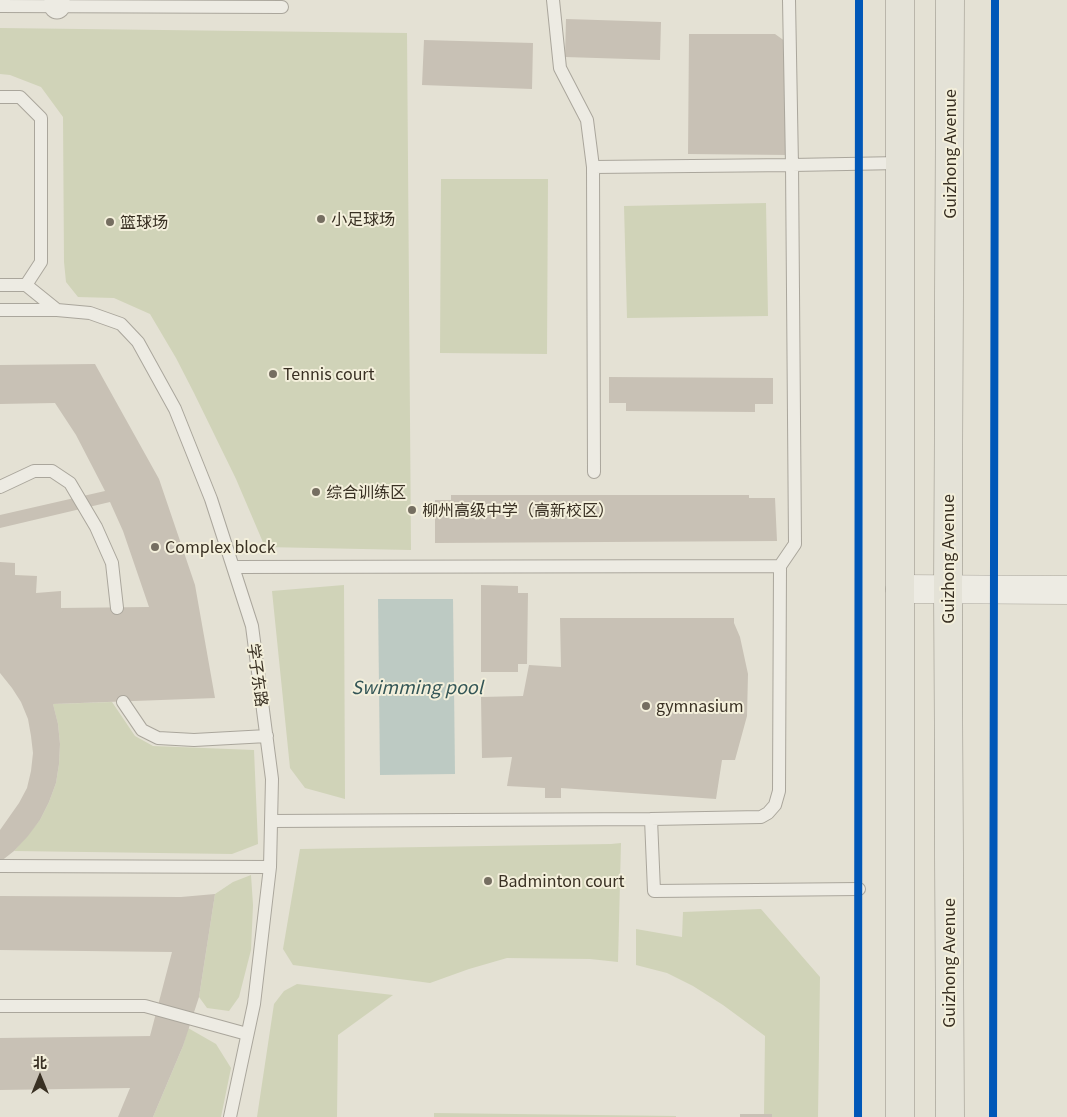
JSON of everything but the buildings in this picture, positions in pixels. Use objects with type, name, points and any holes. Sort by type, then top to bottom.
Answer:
[{"type":"main road","points":[[900,0],[900,1117]]},
{"type":"main road","name":"Guizhong Avenue","points":[[950,0],[948,590],[950,1117]]},
{"type":"street","points":[[900,589],[1067,590]]},
{"type":"lane","points":[[553,0],[560,68],[588,120],[593,166],[594,472]]},
{"type":"lane","points":[[272,821],[651,820],[761,817],[768,814],[775,805],[779,791],[780,566],[795,544],[789,0]]},
{"type":"lane","points":[[0,6],[57,3],[282,7]]},
{"type":"lane","points":[[0,97],[20,97],[41,118],[41,262],[26,285]]},
{"type":"lane","points":[[593,166],[900,163]]},
{"type":"lane","points":[[0,285],[26,285],[57,310]]},
{"type":"lane","name":"学子东路","points":[[0,310],[57,310],[90,313],[121,324],[138,342],[175,409],[211,499],[252,626],[272,779],[270,867],[260,958],[230,1117]]},
{"type":"lane","points":[[0,487],[34,471],[52,471],[70,483],[96,527],[112,563],[118,608]]},
{"type":"lane","points":[[234,567],[780,566]]},
{"type":"lane","points":[[123,702],[142,730],[158,738],[194,740],[267,736]]},
{"type":"lane","points":[[651,820],[654,891],[859,889]]},
{"type":"lane","points":[[0,866],[270,867]]},
{"type":"lane","points":[[0,1006],[145,1006],[247,1034]]},
{"type":"green space","points":[[0,28],[407,33],[411,550],[265,547],[236,479],[194,393],[150,314],[114,298],[78,297],[66,282],[64,262],[63,117],[41,87],[10,75],[0,74]]},
{"type":"green space","points":[[441,179],[548,179],[547,354],[440,353]]},
{"type":"green space","points":[[766,203],[768,316],[627,318],[624,206]]},
{"type":"green space","points":[[344,585],[345,799],[305,788],[290,768],[272,591]]},
{"type":"green space","points":[[112,702],[135,736],[153,746],[254,750],[258,844],[232,854],[14,851],[40,820],[56,783],[60,744],[53,704]]},
{"type":"green space","points":[[621,843],[618,962],[590,959],[507,958],[430,983],[293,965],[283,949],[300,849]]},
{"type":"green space","points":[[251,875],[253,905],[251,950],[239,997],[229,1011],[207,1008],[199,997],[215,894],[233,882]]},
{"type":"green space","points":[[761,909],[820,977],[818,1117],[772,1117],[772,1114],[764,1114],[765,1036],[723,1005],[693,986],[667,973],[636,965],[636,929],[682,937],[683,912]]},
{"type":"green space","points":[[297,984],[393,995],[338,1035],[337,1117],[257,1117],[274,1004],[284,991]]},
{"type":"green space","points":[[188,1028],[216,1044],[231,1068],[221,1117],[153,1117],[183,1046]]},
{"type":"green space","points":[[434,1113],[676,1116],[676,1117],[434,1117]]},
{"type":"water","name":"Swimming pool","points":[[378,599],[453,599],[455,774],[380,775]]},
{"type":"cycle path","points":[[858,1117],[859,0]]},
{"type":"cycle path","points":[[993,1117],[995,0]]},
{"type":"place","name":"小足球场","points":[[321,219]]},
{"type":"place","name":"篮球场","points":[[110,222]]},
{"type":"place","name":"Tennis court","points":[[273,374]]},
{"type":"place","name":"综合训练区","points":[[316,492]]},
{"type":"place","name":"柳州高级中学（高新校区）","points":[[412,510]]},
{"type":"place","name":"Complex block","points":[[155,547]]},
{"type":"place","name":"gymnasium","points":[[646,706]]},
{"type":"place","name":"Badminton court","points":[[488,881]]}]
